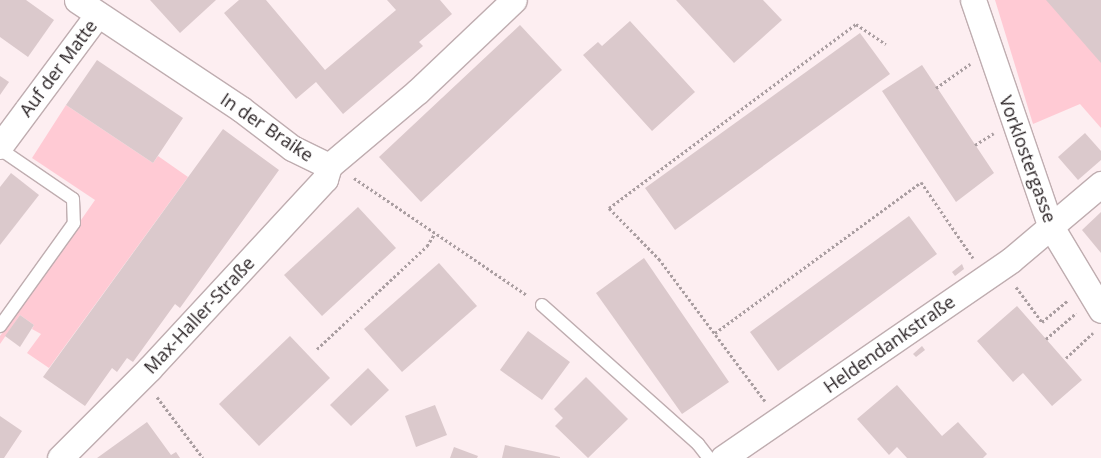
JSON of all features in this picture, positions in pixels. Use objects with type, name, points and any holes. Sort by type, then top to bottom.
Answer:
[{"type":"street","name":"In der Braike","points":[[77,0],[241,109],[292,148],[328,166],[418,91],[514,0]]},
{"type":"street","name":"Vorklostergasse","points":[[973,0],[1050,225],[1094,306]]},
{"type":"street","name":"Auf der Matte","points":[[0,147],[98,14]]},
{"type":"street","name":"Max-Haller-Straße","points":[[60,458],[140,378],[325,179],[328,166]]},
{"type":"street","name":"Heldendankstraße","points":[[723,458],[989,265],[1050,225],[1101,184]]},
{"type":"lane","name":"Auf der Matte","points":[[0,147],[72,199],[74,223],[0,326]]},
{"type":"lane","points":[[542,305],[698,444],[709,458]]},
{"type":"path","points":[[767,404],[660,260],[609,208],[856,24],[886,44]]},
{"type":"path","points":[[936,88],[990,50]]},
{"type":"path","points":[[328,166],[350,176],[542,305]]},
{"type":"path","points":[[714,333],[921,182],[989,265],[1042,322],[1094,306]]},
{"type":"path","points":[[317,350],[427,246],[436,234]]},
{"type":"path","points":[[1046,339],[1094,306]]},
{"type":"path","points":[[1066,358],[1094,306]]},
{"type":"path","points":[[140,378],[149,386],[203,458]]},
{"type":"shaded area","points":[[995,0],[1048,0],[1101,62],[1101,128],[1080,104],[1033,124]]},
{"type":"shaded area","points":[[66,105],[153,163],[158,156],[188,177],[49,368],[27,353],[41,334],[32,329],[34,325],[20,315],[0,344],[0,336],[95,200],[32,158]]},
{"type":"building","points":[[0,0],[26,0],[54,20],[28,57],[0,37]]},
{"type":"building","points":[[150,0],[216,0],[180,33]]},
{"type":"building","points":[[239,0],[266,0],[325,70],[396,10],[387,0],[440,0],[452,14],[419,42],[423,46],[343,114],[316,82],[296,99],[224,13]]},
{"type":"building","points":[[676,0],[763,0],[782,20],[734,63]]},
{"type":"building","points":[[1046,0],[1101,0],[1101,63]]},
{"type":"building","points":[[630,21],[695,92],[652,131],[583,55],[598,42],[602,46]]},
{"type":"building","points":[[520,25],[562,70],[421,202],[379,157]]},
{"type":"building","points":[[860,33],[890,74],[675,230],[645,188]]},
{"type":"building","points":[[97,60],[183,118],[153,163],[66,105]]},
{"type":"building","points":[[922,65],[994,173],[956,202],[882,91]]},
{"type":"building","points":[[0,76],[9,82],[0,95]]},
{"type":"building","points":[[223,129],[279,170],[180,308],[175,304],[133,362],[127,358],[117,372],[112,368],[85,406],[43,377]]},
{"type":"building","points":[[1085,133],[1101,151],[1101,160],[1078,180],[1058,157]]},
{"type":"building","points":[[11,173],[39,195],[0,245],[0,187]]},
{"type":"building","points":[[358,207],[396,248],[322,316],[284,275]]},
{"type":"building","points":[[1101,212],[1101,253],[1082,230]]},
{"type":"building","points":[[909,216],[937,254],[778,371],[750,332]]},
{"type":"building","points":[[644,258],[729,382],[682,414],[596,293]]},
{"type":"building","points":[[439,263],[477,306],[402,372],[364,329]]},
{"type":"building","points":[[962,264],[964,269],[955,276],[952,272]]},
{"type":"building","points":[[1017,306],[1082,380],[1052,406],[1023,373],[1013,382],[977,341]]},
{"type":"building","points":[[20,315],[34,325],[20,347],[5,336]]},
{"type":"building","points":[[528,331],[570,362],[542,400],[500,370]]},
{"type":"building","points":[[290,336],[330,378],[259,446],[219,404]]},
{"type":"building","points":[[922,346],[925,350],[916,357],[913,354]]},
{"type":"building","points":[[368,368],[389,390],[351,426],[330,405]]},
{"type":"building","points":[[586,377],[628,419],[588,458],[555,426],[563,418],[554,409]]},
{"type":"building","points":[[897,385],[942,436],[958,422],[987,454],[983,458],[907,458],[897,447],[889,455],[857,419]]},
{"type":"building","points":[[435,405],[447,435],[416,447],[405,416]]},
{"type":"building","points":[[0,416],[22,431],[4,458],[0,458]]},
{"type":"building","points":[[147,422],[171,455],[176,452],[180,458],[97,458]]},
{"type":"building","points":[[505,445],[560,457],[560,458],[502,458]]},
{"type":"building","points":[[454,447],[478,456],[477,458],[450,458]]}]
